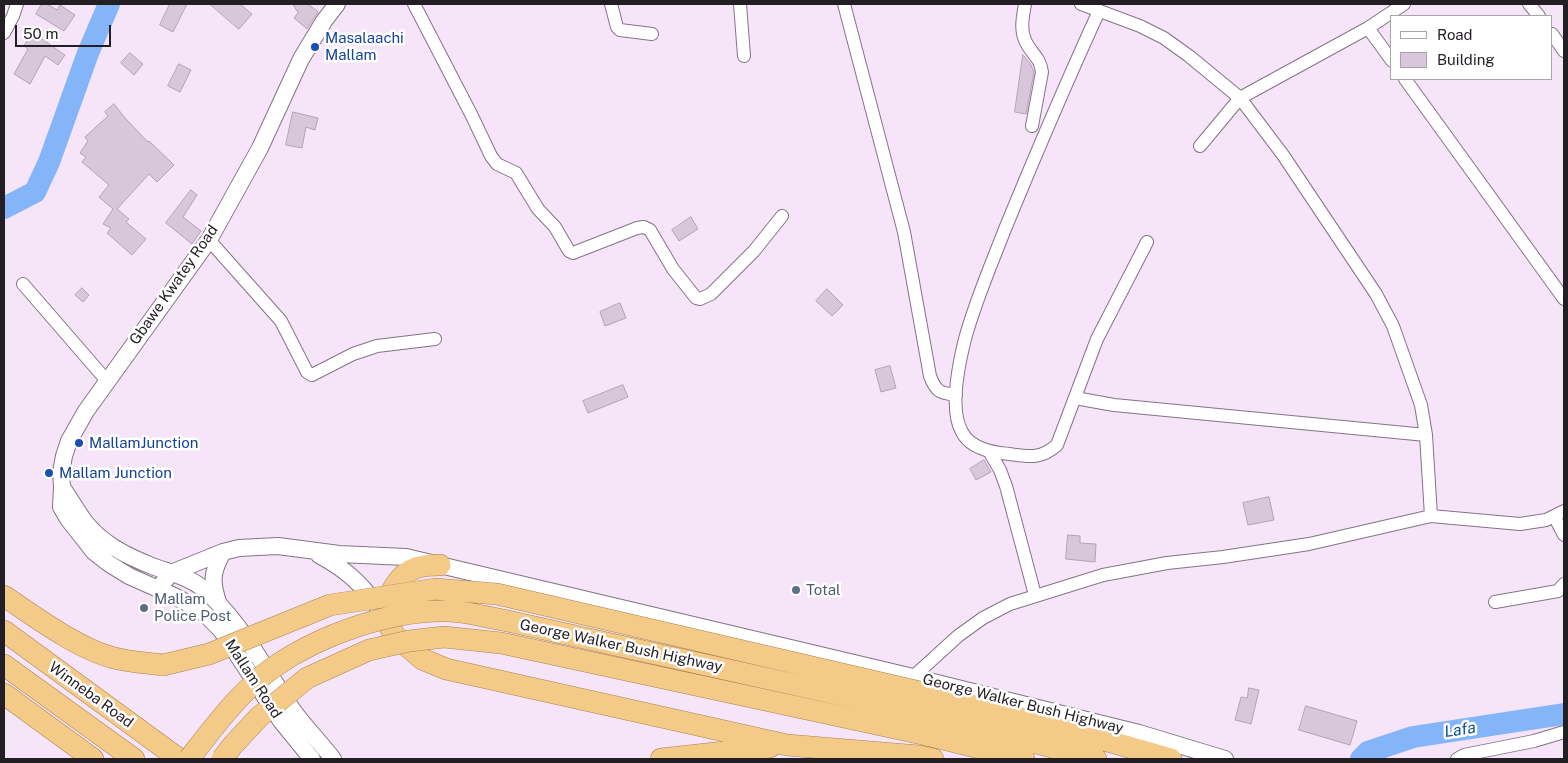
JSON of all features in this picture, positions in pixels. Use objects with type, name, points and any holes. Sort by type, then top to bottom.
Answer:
[{"type":"highway","points":[[440,565],[417,567],[403,573],[388,597],[383,613],[394,635],[422,659],[446,669],[787,745],[919,756],[933,759]]},
{"type":"highway","points":[[4,596],[43,622],[95,651],[113,658],[163,665],[208,654],[330,605],[435,589],[497,594],[933,705],[1097,738],[1171,759]]},
{"type":"highway","name":"George Walker Bush Highway","points":[[189,759],[238,699],[273,667],[296,653],[363,624],[398,615],[447,611],[503,620],[933,705],[1096,759]]},
{"type":"highway","name":"Winneba Road","points":[[4,631],[179,759]]},
{"type":"highway","name":"George Walker Bush Highway","points":[[222,759],[259,717],[307,678],[369,650],[409,641],[444,637],[501,644],[927,735],[1024,759]]},
{"type":"highway","name":"Winneba Road","points":[[4,665],[134,759]]},
{"type":"highway","points":[[4,694],[84,757]]},
{"type":"highway","points":[[661,759],[787,745]]},
{"type":"street","points":[[4,33],[14,16],[17,4]]},
{"type":"street","name":"Gbawe Kwatey Road","points":[[62,487],[61,472],[64,456],[69,441],[86,411],[209,240],[260,148],[301,59],[324,21],[337,4]]},
{"type":"street","points":[[414,4],[491,156],[497,164],[516,174],[538,209],[555,227],[569,251],[573,253],[644,227],[650,230],[673,269],[696,298],[700,299],[711,294],[732,274],[782,216]]},
{"type":"street","points":[[611,4],[617,27],[620,30],[652,34]]},
{"type":"street","points":[[740,4],[744,56]]},
{"type":"street","points":[[844,4],[904,232],[930,376],[934,387],[942,393],[956,395]]},
{"type":"street","points":[[1024,4],[1022,29],[1024,40],[1038,57],[1042,72],[1032,126]]},
{"type":"street","points":[[1081,4],[1140,26],[1164,38],[1189,56],[1240,98],[1283,155],[1376,294],[1393,326],[1409,366],[1421,405],[1426,435],[1431,516]]},
{"type":"street","points":[[1200,146],[1240,98],[1368,28],[1404,4]]},
{"type":"street","points":[[1529,4],[1538,15]]},
{"type":"street","points":[[1099,11],[1044,133],[981,290],[965,339],[956,395],[957,418],[962,433],[973,444],[989,451],[1036,457],[1048,453],[1057,445],[1097,340],[1147,242]]},
{"type":"street","points":[[1368,28],[1390,58]]},
{"type":"street","points":[[1553,35],[1564,51]]},
{"type":"street","points":[[1406,80],[1564,298]]},
{"type":"street","points":[[209,240],[281,321],[307,372],[312,375],[353,354],[377,346],[435,339]]},
{"type":"street","points":[[22,284],[107,381]]},
{"type":"street","points":[[1075,398],[1114,405],[1426,435]]},
{"type":"street","points":[[989,451],[1000,470],[1006,486],[1035,595]]},
{"type":"street","points":[[62,487],[86,523],[98,536],[130,557],[199,585],[218,602],[234,622],[294,711],[333,759]]},
{"type":"street","name":"Mallam Road","points":[[62,487],[61,506],[75,530],[94,552],[129,576],[202,611],[221,630],[281,721],[312,759]]},
{"type":"street","points":[[913,677],[958,636],[983,618],[1010,604],[1035,595],[1103,575],[1167,563],[1223,558],[1290,547],[1431,516],[1520,524],[1546,520],[1559,514],[1564,534]]},
{"type":"street","name":"George Walker Bush Highway","points":[[171,573],[223,552],[240,548],[268,546],[339,554],[406,557],[913,677],[1139,733],[1225,759]]},
{"type":"street","points":[[313,551],[353,577],[383,613]]},
{"type":"street","points":[[218,602],[212,578],[217,562],[223,552]]},
{"type":"street","points":[[158,589],[171,573]]},
{"type":"street","points":[[1495,602],[1558,590],[1564,584]]},
{"type":"street","points":[[1457,759],[1464,755],[1534,741],[1564,732]]},
{"type":"building","points":[[42,4],[47,4],[57,10],[60,5],[75,15],[64,31],[36,14]]},
{"type":"building","points":[[170,4],[187,4],[173,32],[160,25]]},
{"type":"building","points":[[210,4],[240,4],[252,14],[239,29]]},
{"type":"building","points":[[293,4],[308,4],[318,12],[307,29],[294,18],[298,13]]},
{"type":"building","points":[[33,33],[65,55],[58,65],[45,56],[30,84],[14,74],[28,49],[24,46]]},
{"type":"building","points":[[130,53],[143,64],[134,75],[121,63]]},
{"type":"building","points":[[1023,55],[1030,63],[1034,72],[1026,114],[1015,112]]},
{"type":"building","points":[[179,64],[191,70],[180,92],[168,86]]},
{"type":"building","points":[[114,104],[148,142],[174,165],[157,182],[149,174],[117,209],[129,219],[126,222],[146,239],[132,255],[107,233],[111,228],[103,224],[113,209],[99,197],[109,185],[82,162],[86,157],[80,153],[88,141],[85,137],[108,116],[105,112]]},
{"type":"building","points":[[293,112],[318,118],[315,130],[306,127],[302,148],[286,145]]},
{"type":"building","points":[[191,190],[197,195],[183,217],[201,231],[192,244],[166,223]]},
{"type":"building","points":[[691,217],[698,229],[679,241],[672,230]]},
{"type":"building","points":[[82,288],[89,295],[83,302],[75,295]]},
{"type":"building","points":[[827,289],[843,305],[832,316],[816,301]]},
{"type":"building","points":[[620,303],[626,318],[605,326],[600,312]]},
{"type":"building","points":[[890,366],[896,388],[881,392],[875,370]]},
{"type":"building","points":[[623,385],[628,397],[588,413],[583,401]]},
{"type":"building","points":[[984,460],[991,472],[976,480],[970,469]]},
{"type":"building","points":[[1269,497],[1274,520],[1248,525],[1243,503]]},
{"type":"building","points":[[1068,535],[1080,536],[1080,543],[1096,544],[1095,562],[1066,559]]},
{"type":"building","points":[[1249,688],[1259,690],[1251,724],[1235,720],[1241,697],[1247,698]]},
{"type":"building","points":[[1306,706],[1357,721],[1350,745],[1299,730]]},
{"type":"waterway","points":[[4,208],[35,192],[49,162],[88,53],[109,4]]},
{"type":"waterway","name":"Lafa","points":[[1361,759],[1368,752],[1413,737],[1564,714]]},
{"type":"place","name":"Masalaachi Mallam","points":[[315,47]]},
{"type":"place","name":"MallamJunction","points":[[79,443]]},
{"type":"place","name":"Mallam Junction","points":[[49,473]]},
{"type":"place","name":"Total","points":[[796,590]]},
{"type":"place","name":"Mallam Police Post","points":[[144,608]]}]
